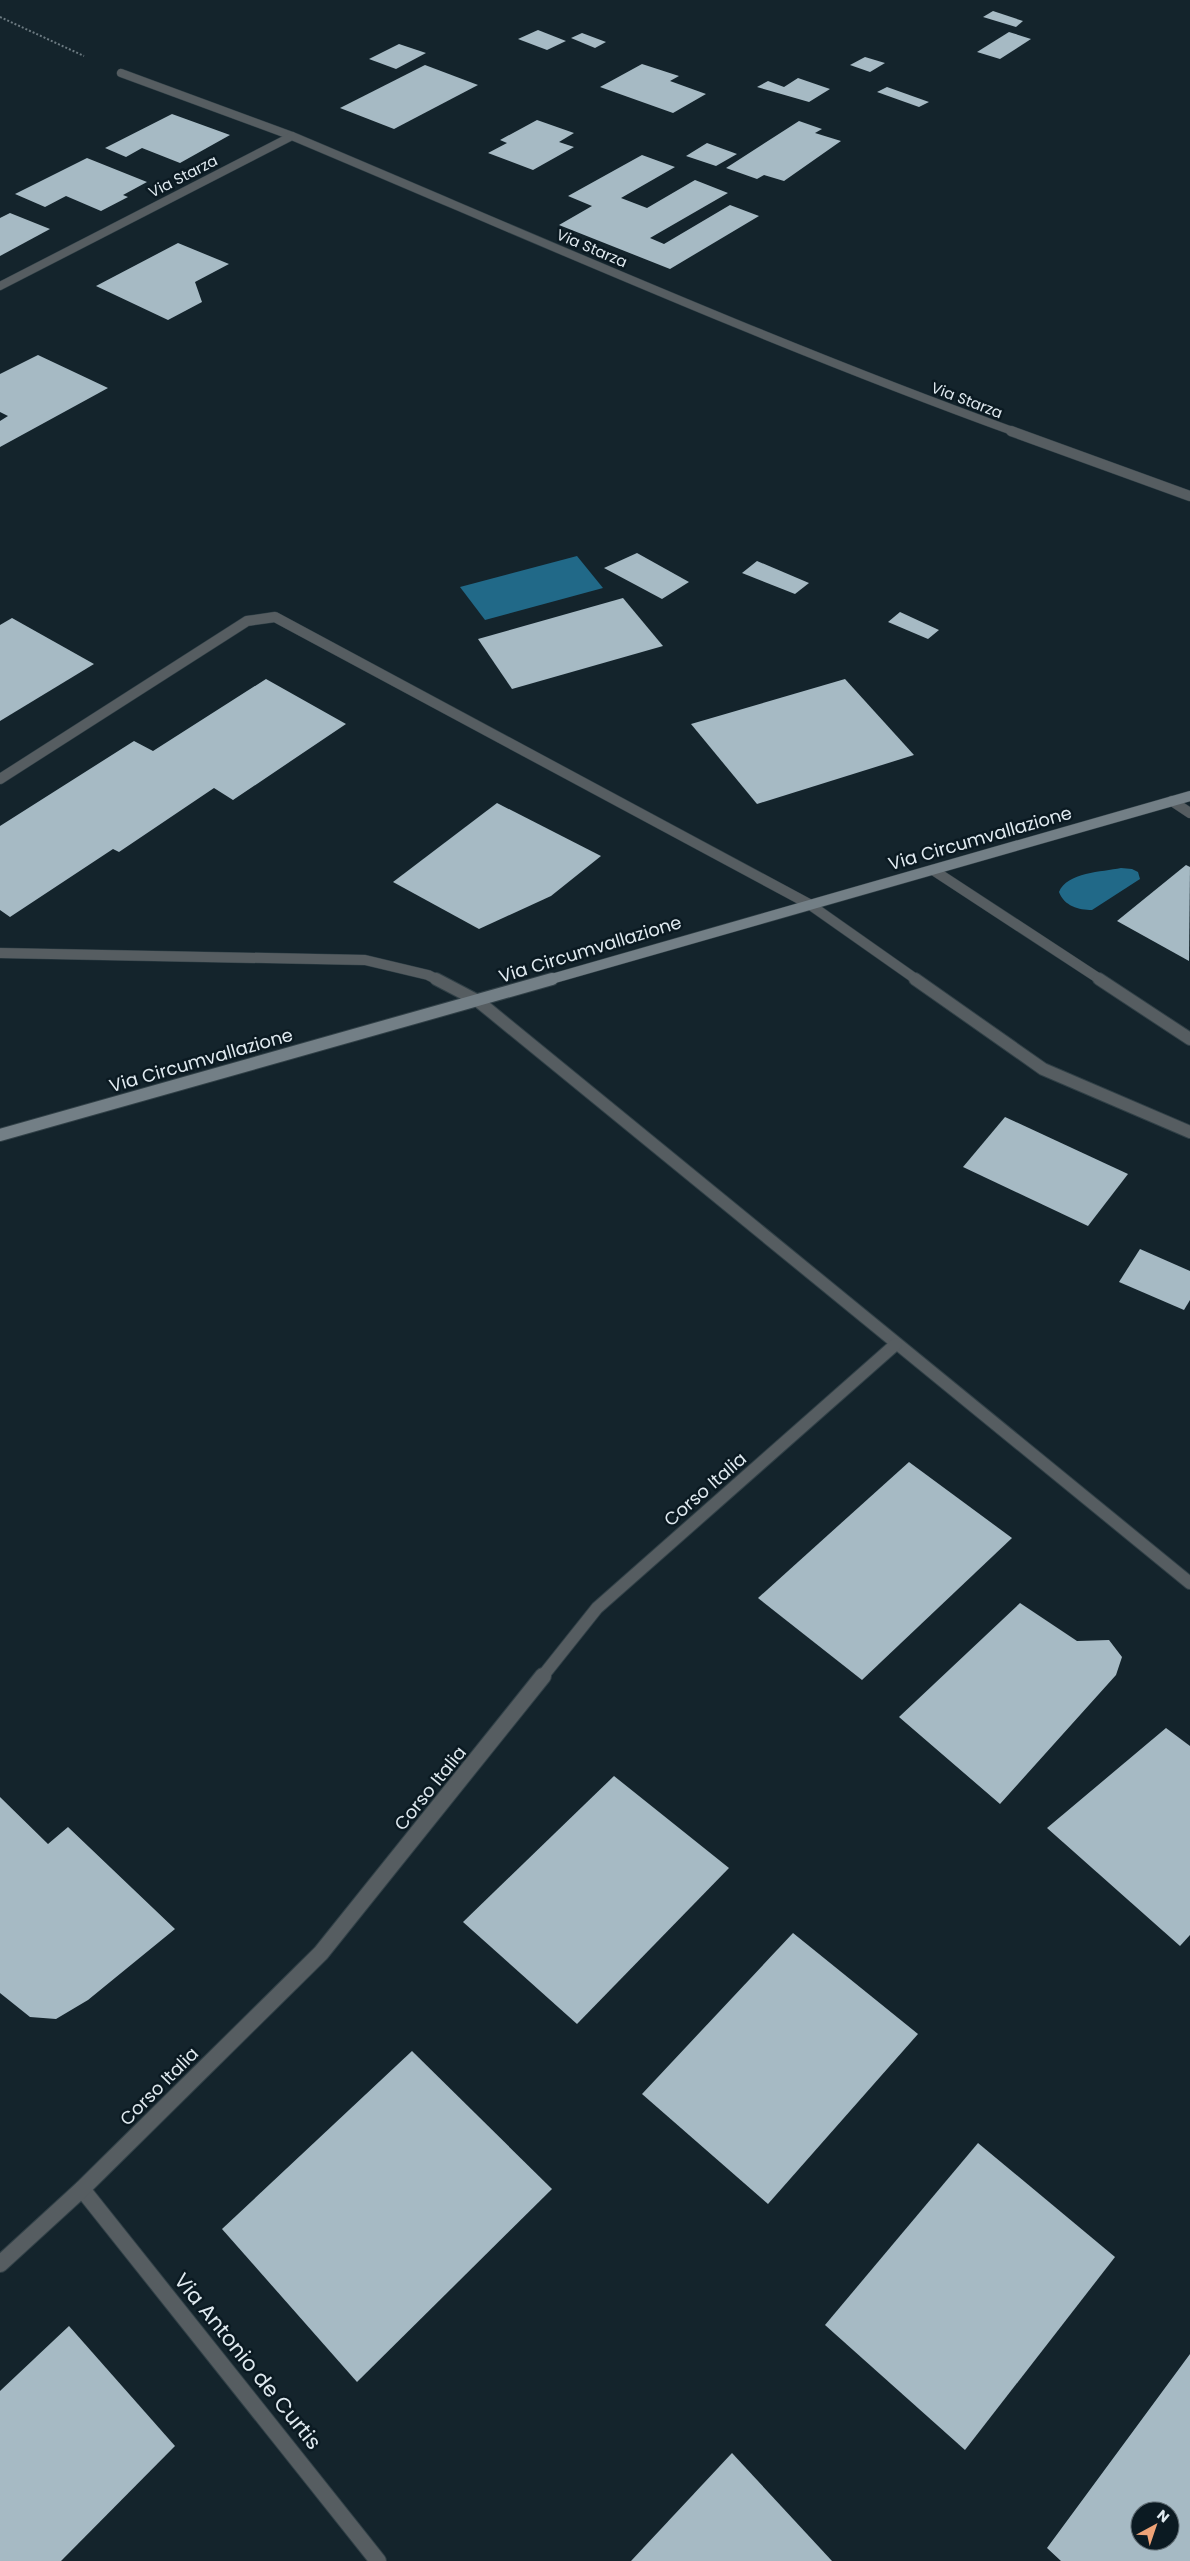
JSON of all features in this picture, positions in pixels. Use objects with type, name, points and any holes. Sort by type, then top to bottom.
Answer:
[{"type":"street","points":[[121,73],[292,136]]},
{"type":"street","name":"Via Starza","points":[[0,286],[292,136],[763,335],[932,402],[1190,496]]},
{"type":"street","points":[[0,779],[247,621],[275,618],[810,904],[1043,1069],[1190,1132]]},
{"type":"street","name":"Via Circumvallazione","points":[[0,1135],[478,1001],[1190,796]]},
{"type":"street","points":[[1172,801],[1190,813]]},
{"type":"street","points":[[933,870],[1190,1040]]},
{"type":"street","points":[[0,953],[365,960],[428,975],[478,1001],[1190,1583]]},
{"type":"street","name":"Corso Italia","points":[[0,2264],[82,2189],[321,1953],[597,1608],[896,1344]]},
{"type":"street","name":"Via Antonio de Curtis","points":[[82,2189],[378,2561]]},
{"type":"path","points":[[0,17],[121,73]]},
{"type":"water","points":[[577,556],[603,588],[485,620],[460,587]]},
{"type":"water","points":[[1121,868],[1132,869],[1138,872],[1140,879],[1092,910],[1068,904],[1061,897],[1059,892],[1069,880],[1086,874]]},
{"type":"building","points":[[993,11],[1023,21],[1016,27],[983,17]]},
{"type":"building","points":[[538,30],[566,41],[547,50],[518,39]]},
{"type":"building","points":[[1009,32],[1031,39],[1000,59],[977,52]]},
{"type":"building","points":[[582,33],[606,42],[595,48],[571,38]]},
{"type":"building","points":[[399,44],[426,53],[396,69],[369,59]]},
{"type":"building","points":[[865,57],[885,63],[870,72],[850,65]]},
{"type":"building","points":[[642,64],[679,76],[670,81],[706,94],[673,113],[600,87]]},
{"type":"building","points":[[425,65],[478,85],[394,129],[340,108]]},
{"type":"building","points":[[798,78],[830,89],[809,102],[757,87],[768,81],[784,87]]},
{"type":"building","points":[[887,87],[929,102],[919,107],[877,92]]},
{"type":"building","points":[[172,114],[230,135],[180,163],[142,148],[126,157],[105,148]]},
{"type":"building","points":[[537,120],[574,133],[559,142],[574,147],[533,170],[488,153],[507,143],[500,140]]},
{"type":"building","points":[[799,121],[822,129],[815,133],[841,141],[784,181],[764,175],[757,179],[726,168]]},
{"type":"building","points":[[707,143],[737,154],[716,166],[686,156]]},
{"type":"building","points":[[642,155],[675,167],[621,198],[647,208],[695,180],[728,193],[650,238],[664,244],[730,205],[759,216],[670,269],[559,225],[592,206],[568,196]]},
{"type":"building","points":[[87,158],[147,182],[123,195],[128,197],[101,211],[66,196],[45,207],[15,194]]},
{"type":"building","points":[[10,213],[50,229],[0,256],[0,218]]},
{"type":"building","points":[[178,243],[229,264],[195,282],[202,302],[168,320],[96,286]]},
{"type":"building","points":[[38,355],[108,388],[0,447],[0,421],[8,416],[0,412],[0,374]]},
{"type":"building","points":[[637,553],[689,582],[662,599],[604,568]]},
{"type":"building","points":[[757,561],[809,583],[795,594],[742,573]]},
{"type":"building","points":[[623,598],[663,646],[512,689],[478,639]]},
{"type":"building","points":[[900,612],[939,630],[928,639],[888,622]]},
{"type":"building","points":[[12,618],[94,664],[0,721],[0,625]]},
{"type":"building","points":[[266,679],[346,724],[233,800],[214,788],[119,852],[113,849],[10,917],[0,910],[0,826],[134,741],[153,751]]},
{"type":"building","points":[[845,679],[914,755],[757,804],[691,724]]},
{"type":"building","points":[[497,803],[601,856],[551,896],[479,929],[393,882]]},
{"type":"building","points":[[1186,865],[1190,867],[1189,961],[1117,921]]},
{"type":"building","points":[[1005,1117],[1128,1174],[1088,1226],[963,1167]]},
{"type":"building","points":[[1140,1249],[1190,1271],[1190,1300],[1184,1310],[1119,1282]]},
{"type":"building","points":[[909,1462],[1012,1538],[862,1680],[758,1598]]},
{"type":"building","points":[[1020,1603],[1077,1641],[1109,1640],[1122,1657],[1116,1675],[1000,1804],[899,1717]]},
{"type":"building","points":[[1166,1728],[1190,1746],[1190,1935],[1180,1946],[1047,1828]]},
{"type":"building","points":[[614,1776],[729,1868],[577,2024],[463,1922]]},
{"type":"building","points":[[0,1797],[48,1844],[68,1827],[175,1929],[88,2000],[56,2019],[30,2017],[0,1993]]},
{"type":"building","points":[[793,1933],[918,2034],[768,2204],[642,2094]]},
{"type":"building","points":[[412,2051],[552,2189],[357,2382],[222,2229]]},
{"type":"building","points":[[978,2143],[1115,2257],[965,2450],[825,2325]]},
{"type":"building","points":[[69,2326],[175,2446],[61,2561],[0,2561],[0,2391]]},
{"type":"building","points":[[1190,2354],[1190,2561],[1061,2561],[1047,2548]]},
{"type":"building","points":[[732,2453],[832,2561],[631,2561]]}]
